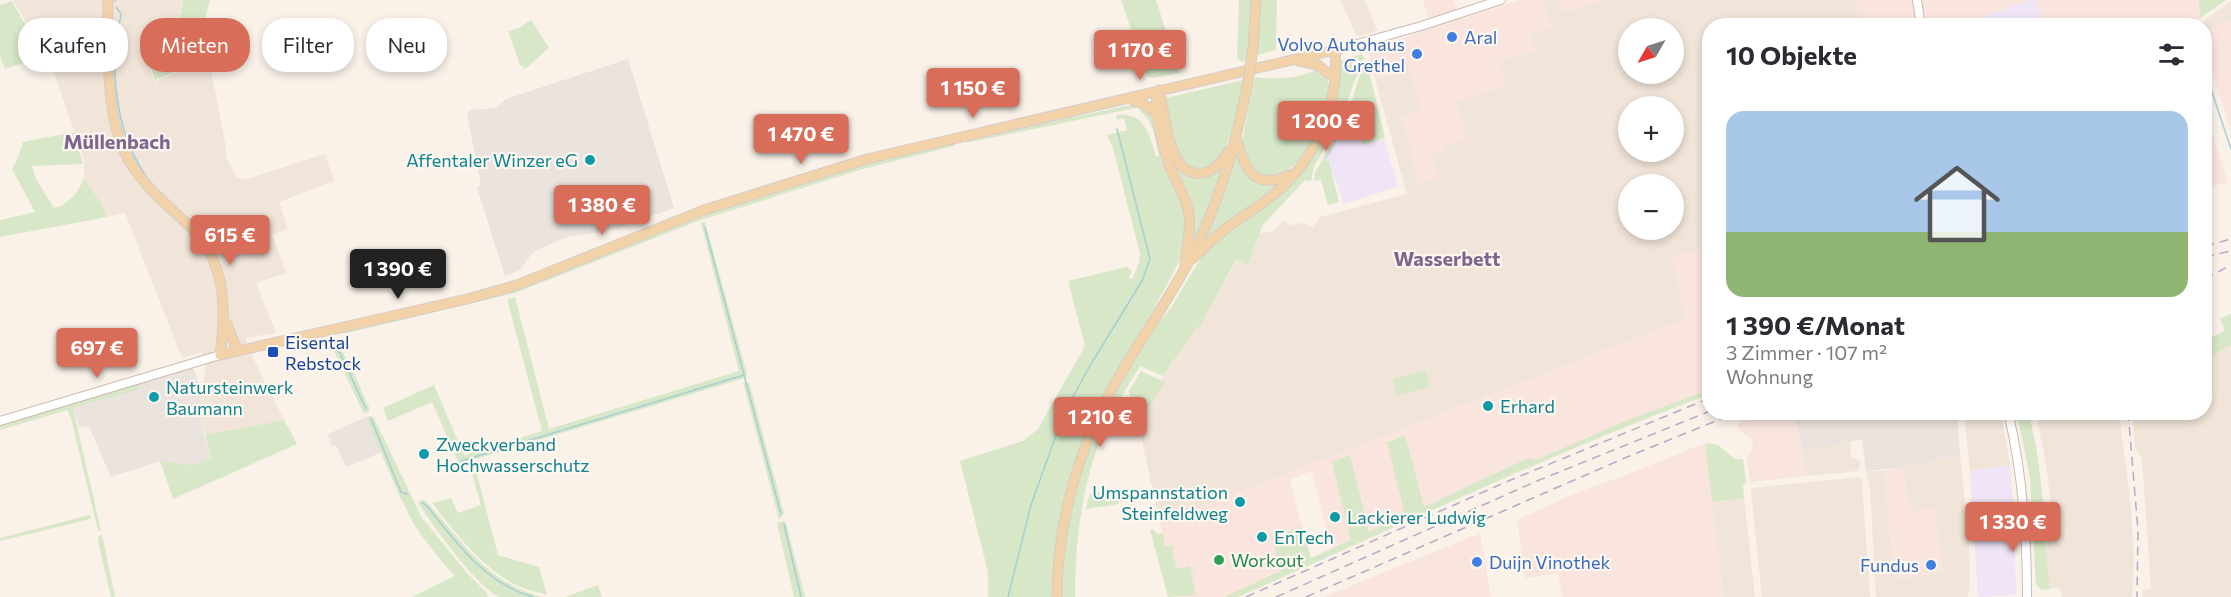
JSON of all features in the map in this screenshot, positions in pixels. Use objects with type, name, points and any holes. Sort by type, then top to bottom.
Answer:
[{"type":"main road","points":[[108,0],[110,84],[122,146],[132,165],[151,191],[192,228],[208,251],[220,280],[225,321],[220,355],[467,299],[517,285],[683,218],[777,186],[877,157],[1335,50]]},
{"type":"main road","points":[[1057,597],[1057,575],[1066,515],[1074,480],[1091,432],[1113,387],[1189,262],[1212,210],[1235,141],[1253,50],[1256,0]]},
{"type":"main road","points":[[1334,91],[1329,74],[1335,50]]},
{"type":"main road","points":[[1189,262],[1221,232],[1268,200],[1295,173],[1318,138],[1329,114],[1334,91],[1335,50]]},
{"type":"main road","points":[[1292,60],[1318,65],[1329,74]]},
{"type":"main road","points":[[1159,90],[1174,152],[1182,166],[1191,172],[1202,174],[1211,171],[1219,165],[1235,141]]},
{"type":"main road","points":[[1159,90],[1156,99],[1157,114],[1171,168],[1185,198],[1188,213],[1190,230],[1184,271]]},
{"type":"main road","points":[[1127,98],[1145,105],[1157,114]]},
{"type":"main road","points":[[1235,141],[1245,166],[1253,175],[1262,180],[1282,179],[1295,173]]},
{"type":"main road","points":[[225,321],[238,351]]},
{"type":"street","points":[[1335,50],[1501,0]]},
{"type":"street","points":[[1917,0],[1920,18]]},
{"type":"street","points":[[0,421],[220,355]]},
{"type":"street","points":[[2010,420],[2024,509],[2027,597]]},
{"type":"shaded area","points":[[13,0],[182,0],[179,18],[140,18],[140,72],[151,72],[154,82],[178,72],[212,72],[226,156],[235,176],[244,180],[325,154],[334,181],[279,202],[288,229],[272,235],[286,273],[256,283],[276,333],[245,338],[284,420],[205,435],[198,414],[206,367],[201,352],[182,358],[125,213],[107,217],[101,203],[84,178],[84,160],[54,72],[128,72],[128,18],[24,18]]},
{"type":"shaded area","points":[[1341,0],[1365,0],[1377,31],[1360,36],[1355,33]]},
{"type":"shaded area","points":[[1423,0],[1454,0],[1460,19],[1520,0],[1543,0],[1552,28],[1530,34],[1535,51],[1499,61],[1506,86],[1456,101],[1467,139],[1445,146],[1445,150],[1432,154],[1439,177],[1419,183],[1401,116],[1421,110],[1405,58],[1388,62],[1391,74],[1375,78],[1369,51],[1432,28]]},
{"type":"shaded area","points":[[1543,0],[1560,0],[1564,12],[1603,0],[1855,0],[1859,18],[1702,18],[1702,250],[1672,256],[1685,319],[1160,523],[1139,428],[1165,382],[1161,380],[1197,327],[1199,328],[1237,260],[1248,265],[1260,234],[1273,231],[1283,221],[1290,225],[1303,223],[1313,227],[1320,217],[1407,194],[1375,79],[1391,74],[1388,62],[1405,57],[1421,110],[1401,117],[1432,154],[1445,150],[1455,101],[1506,86],[1499,61],[1535,51],[1530,34],[1552,28]]},
{"type":"shaded area","points":[[1560,0],[1603,0],[1563,12]]},
{"type":"shaded area","points":[[1855,0],[2030,0],[1982,18],[1859,18]]},
{"type":"shaded area","points":[[2035,0],[2199,0],[2200,18],[2041,18]]},
{"type":"shaded area","points":[[2035,0],[2041,18],[1980,18]]},
{"type":"shaded area","points":[[2231,1],[2231,21],[2212,29],[2212,18],[2208,18]]},
{"type":"shaded area","points":[[2231,21],[2231,130],[2212,73],[2212,29]]},
{"type":"shaded area","points":[[628,59],[674,208],[609,231],[567,237],[533,252],[520,270],[505,276],[477,188],[481,184],[467,115],[470,110],[496,108],[506,99]]},
{"type":"shaded area","points":[[1345,122],[1359,130],[1363,145],[1384,139],[1398,187],[1343,204],[1338,184],[1329,161],[1326,160]]},
{"type":"shaded area","points":[[2212,134],[2228,182],[2212,187]]},
{"type":"shaded area","points":[[1702,250],[1702,392],[1623,422],[1536,460],[1528,458],[1423,508],[1405,435],[1387,441],[1405,516],[1369,532],[1350,456],[1332,462],[1351,540],[1331,549],[1312,471],[1290,479],[1302,527],[1272,536],[1282,571],[1224,597],[1179,597],[1160,523],[1685,319],[1672,256]]},
{"type":"shaded area","points":[[2231,345],[2231,597],[2143,597],[2143,590],[2151,588],[2142,458],[2135,447],[2133,420],[2212,420],[2212,355]]},
{"type":"shaded area","points":[[193,368],[202,392],[198,414],[211,460],[194,465],[160,461],[111,477],[89,426],[79,427],[73,408],[140,389],[138,384]]},
{"type":"shaded area","points":[[366,417],[382,452],[346,467],[336,445],[332,446],[328,434]]},
{"type":"shaded area","points":[[1748,420],[1796,420],[1806,476],[1750,482],[1747,459],[1753,447],[1752,441],[1741,432],[1737,424]]},
{"type":"shaded area","points":[[1796,420],[1958,420],[1960,455],[1902,468],[1866,471],[1862,439],[1803,450]]},
{"type":"shaded area","points":[[1965,420],[2002,420],[2010,465],[1970,471]]},
{"type":"shaded area","points":[[2037,420],[2120,420],[2131,506],[2134,560],[2132,597],[2062,597],[2059,587],[2050,589],[2045,537],[2054,524]]},
{"type":"shaded area","points":[[1850,441],[1851,456],[1861,463],[1858,471],[1806,476],[1803,450]]},
{"type":"shaded area","points":[[1705,443],[1724,597],[1562,597],[1558,573],[1525,578],[1517,520],[1576,493]]},
{"type":"shaded area","points":[[1960,455],[1969,542],[1968,597],[1876,597],[1870,489],[1866,471],[1884,471],[1894,580],[1943,572],[1935,508],[1911,512],[1902,468]]},
{"type":"shaded area","points":[[2010,465],[2014,516],[2015,595],[1978,597],[1970,471]]},
{"type":"shaded area","points":[[1902,468],[1911,512],[1935,508],[1944,572],[1894,580],[1884,471]]},
{"type":"shaded area","points":[[1859,477],[1862,481],[1870,597],[1762,597],[1752,488]]},
{"type":"shaded area","points":[[1744,498],[1755,597],[1724,597],[1712,502]]},
{"type":"shaded area","points":[[1480,533],[1491,597],[1324,597]]},
{"type":"green space","points":[[183,0],[210,0],[205,18],[180,18]]},
{"type":"green space","points":[[1121,0],[1156,0],[1179,73],[1153,78],[1147,76]]},
{"type":"green space","points":[[1239,0],[1253,0],[1247,61],[1242,62],[1237,58]]},
{"type":"green space","points":[[1260,0],[1277,0],[1276,50],[1258,55]]},
{"type":"green space","points":[[2199,0],[2226,0],[2200,18]]},
{"type":"green space","points":[[12,1],[21,18],[18,18],[18,65],[5,69],[0,56],[0,5]]},
{"type":"green space","points":[[531,20],[549,48],[525,69],[520,65],[508,31],[519,28]]},
{"type":"green space","points":[[1362,54],[1365,59],[1361,61],[1362,65],[1341,120],[1314,166],[1311,181],[1305,180],[1263,225],[1248,265],[1236,260],[1199,328],[1197,327],[1163,376],[1140,366],[1116,406],[1096,450],[1085,491],[1076,555],[1075,597],[1061,597],[1065,546],[1071,512],[1086,459],[1099,426],[1124,377],[1156,326],[1172,306],[1205,251],[1217,238],[1261,207],[1318,145],[1334,112],[1338,98],[1340,61]]},
{"type":"green space","points":[[1368,67],[1385,138],[1363,145],[1358,130],[1346,123],[1326,160],[1329,161],[1339,202],[1328,205],[1321,180],[1314,181],[1315,172],[1345,122],[1362,68]]},
{"type":"green space","points":[[1318,68],[1327,78],[1329,90],[1321,123],[1312,141],[1289,169],[1277,176],[1260,174],[1250,165],[1243,148],[1245,124],[1255,77],[1288,78],[1312,72]]},
{"type":"green space","points":[[152,72],[175,72],[155,80]]},
{"type":"green space","points":[[1244,80],[1235,122],[1219,158],[1211,166],[1202,170],[1188,168],[1176,152],[1166,98]]},
{"type":"green space","points":[[1131,105],[1140,107],[966,143],[967,139]]},
{"type":"green space","points":[[1146,107],[1152,113],[1186,214],[1181,258],[1087,434],[1053,580],[1052,597],[988,597],[988,572],[960,461],[1023,441],[1038,429],[1085,346],[1068,281],[1126,267],[1132,270],[1129,278],[1132,279],[1140,254],[1113,148],[1107,135],[1127,130],[1124,118],[1117,120],[1116,115],[1133,117],[1144,126],[1156,157],[1159,156],[1149,120],[1139,110]]},
{"type":"green space","points":[[74,132],[83,164],[32,166],[36,179],[54,208],[73,197],[84,178],[101,203],[107,217],[0,237],[0,220],[35,212],[12,169],[23,142]]},
{"type":"green space","points":[[955,141],[954,146],[863,169],[701,220],[515,293],[343,334],[340,332],[500,295],[587,262],[673,225],[757,197]]},
{"type":"green space","points":[[1237,149],[1245,170],[1282,182],[1199,250]]},
{"type":"green space","points":[[1225,162],[1212,202],[1190,250],[1192,233],[1175,166],[1188,174]]},
{"type":"green space","points":[[705,222],[747,374],[745,378],[459,464],[432,402],[388,421],[383,408],[434,385],[464,455],[542,431],[507,299],[515,297],[549,429],[739,371],[701,223]]},
{"type":"green space","points":[[2231,314],[2231,345],[2212,355],[2212,337],[2225,330],[2220,319]]},
{"type":"green space","points":[[328,338],[340,349],[352,368],[369,407],[369,411],[364,414],[335,353],[319,339]]},
{"type":"green space","points":[[1141,371],[1165,382],[1139,428],[1129,391]]},
{"type":"green space","points":[[1426,371],[1430,387],[1397,395],[1393,379]]},
{"type":"green space","points":[[743,382],[749,383],[750,386],[784,513],[779,520]]},
{"type":"green space","points":[[138,384],[141,389],[73,408],[101,531],[98,531],[71,418],[67,410],[0,430],[0,425]]},
{"type":"green space","points":[[1702,392],[1702,397],[1591,441],[1238,597],[1224,597],[1281,571],[1272,536],[1302,527],[1311,558],[1351,540],[1332,462],[1350,455],[1369,532],[1405,515],[1387,442],[1405,435],[1424,507],[1528,458],[1536,460],[1623,422]]},
{"type":"green space","points":[[371,416],[422,518],[488,597],[412,597],[455,576],[423,538],[407,511],[366,417]]},
{"type":"green space","points":[[284,420],[297,444],[173,499],[160,461],[194,465],[211,459],[205,435]]},
{"type":"green space","points":[[2018,420],[2030,420],[2037,452],[2046,526],[2049,531],[2045,538],[2050,589],[2041,590],[2036,584],[2030,478]]},
{"type":"green space","points":[[1705,443],[1718,445],[1735,459],[1743,459],[1746,482],[1743,486],[1744,498],[1712,502]]},
{"type":"green space","points":[[474,463],[498,555],[539,567],[547,595],[516,585],[489,567],[468,547],[432,503],[451,498],[458,513],[481,505],[469,464]]},
{"type":"green space","points":[[1116,490],[1119,504],[1086,509],[1090,493]]},
{"type":"green space","points":[[424,499],[489,570],[521,590],[541,597],[500,597],[490,591],[468,569],[433,525],[418,503]]},
{"type":"green space","points":[[90,515],[91,519],[0,541],[0,538]]},
{"type":"green space","points":[[784,521],[805,597],[794,597],[777,523]]},
{"type":"green space","points":[[1153,529],[1157,534],[1163,533],[1165,547],[1171,545],[1175,549],[1172,550],[1177,569],[1189,566],[1191,570],[1195,570],[1191,574],[1196,595],[1168,597],[1150,530]]},
{"type":"green space","points":[[102,534],[115,597],[111,597],[98,541],[98,537]]},
{"type":"green space","points":[[598,585],[602,597],[566,597],[568,596]]},
{"type":"waterway","points":[[116,7],[121,14],[116,33],[115,55],[119,112],[131,148],[150,182]]},
{"type":"waterway","points":[[2212,92],[2231,149]]},
{"type":"waterway","points":[[1008,597],[1031,505],[1064,413],[1142,281],[1150,259],[1117,129]]},
{"type":"waterway","points":[[705,228],[781,514]]},
{"type":"waterway","points":[[329,342],[340,353],[366,409]]},
{"type":"waterway","points":[[461,461],[744,375]]},
{"type":"waterway","points":[[371,419],[401,492],[407,494]]},
{"type":"waterway","points":[[421,502],[427,506],[461,548],[486,572],[516,591],[533,597]]},
{"type":"waterway","points":[[784,524],[801,597]]},
{"type":"railway","points":[[2212,244],[2231,239]]},
{"type":"railway","points":[[2212,255],[2231,251]]},
{"type":"railway","points":[[2212,275],[2231,265]]},
{"type":"railway","points":[[1246,597],[1506,482],[1702,401]]},
{"type":"railway","points":[[1276,597],[1537,481],[1702,414]]},
{"type":"railway","points":[[1306,597],[1627,457],[1718,420]]},
{"type":"railway","points":[[2129,420],[2138,530],[2137,597]]},
{"type":"place","name":"Aral","points":[[1452,37]]},
{"type":"place","name":"Volvo Autohaus Grethel","points":[[1417,54]]},
{"type":"place","name":"Affentaler Winzer eG","points":[[590,160]]},
{"type":"place","name":"Eisental Rebstock","points":[[273,352]]},
{"type":"place","name":"Natursteinwerk Baumann","points":[[154,397]]},
{"type":"place","name":"Erhard","points":[[1488,406]]},
{"type":"place","name":"Zweckverband Hochwasserschutz","points":[[424,454]]},
{"type":"place","name":"Umspannstation Steinfeldweg","points":[[1240,502]]},
{"type":"place","name":"Lackierer Ludwig","points":[[1335,517]]},
{"type":"place","name":"EnTech","points":[[1262,537]]},
{"type":"place","name":"Workout","points":[[1219,560]]},
{"type":"place","name":"Duijn Vinothek","points":[[1477,562]]},
{"type":"place","name":"Fundus","points":[[1931,565]]},
{"type":"district","name":"Müllenbach","points":[[117,141]]},
{"type":"district","name":"Wasserbett","points":[[1447,258]]}]
